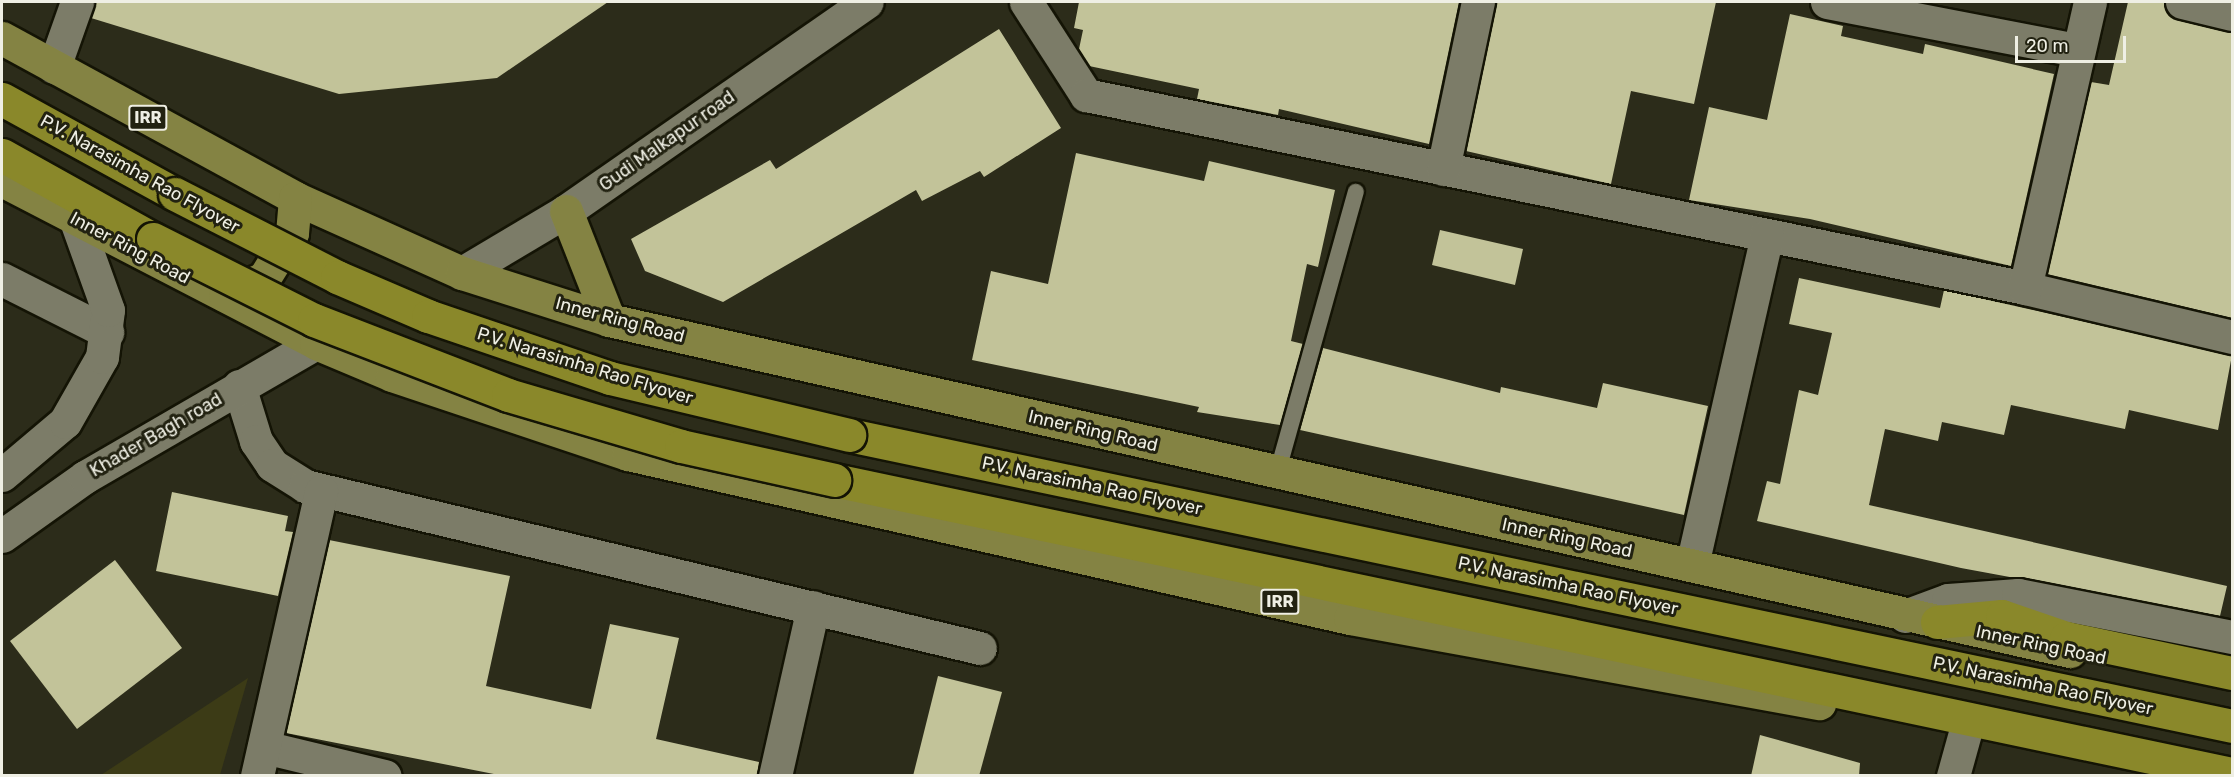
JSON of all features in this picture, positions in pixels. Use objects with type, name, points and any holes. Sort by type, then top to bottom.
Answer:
[{"type":"highway","name":"P.V. Narasimha Rao Flyover","points":[[2,99],[337,277],[428,316],[610,378],[849,435],[2232,726]]},
{"type":"highway","points":[[2,155],[193,261],[325,324],[508,395],[681,446],[2232,774]]},
{"type":"highway","points":[[1938,622],[2002,616],[2066,638],[2232,673]]},
{"type":"highway","points":[[2086,754],[2143,776]]},
{"type":"main road","name":"Inner Ring Road","points":[[2,38],[295,198],[462,273],[609,320],[1277,474],[1692,565],[1905,616],[2232,686]]},
{"type":"main road","name":"Inner Ring Road","points":[[2,180],[222,297],[316,343],[392,375],[628,454],[1350,618],[1966,729],[2180,776]]},
{"type":"main road","points":[[222,297],[264,278],[292,233],[295,198]]},
{"type":"main road","points":[[566,211],[609,320]]},
{"type":"street","points":[[54,67],[77,2]]},
{"type":"street","name":"Gudi Malkapur road","points":[[462,273],[566,211],[867,2]]},
{"type":"street","points":[[1026,2],[1086,95],[2025,288],[2232,337]]},
{"type":"street","points":[[1443,169],[1478,2]]},
{"type":"street","points":[[1834,2],[2077,50]]},
{"type":"street","points":[[2025,288],[2077,50],[2090,2]]},
{"type":"street","points":[[2182,2],[2232,14]]},
{"type":"street","points":[[2,475],[81,402],[102,357],[108,310],[75,218]]},
{"type":"street","points":[[1692,565],[1767,235]]},
{"type":"street","points":[[2,279],[107,332]]},
{"type":"street","name":"Khader Bagh road","points":[[2,536],[85,477],[316,343]]},
{"type":"street","points":[[239,386],[256,441],[272,465],[321,491],[980,648]]},
{"type":"street","points":[[321,491],[260,761],[385,776]]},
{"type":"street","points":[[1905,616],[1948,600],[2018,595],[2232,637]]},
{"type":"street","points":[[775,776],[813,607]]},
{"type":"street","points":[[1953,776],[1966,729]]},
{"type":"lane","points":[[1277,474],[1356,192]]},
{"type":"shaded area","points":[[248,678],[220,775],[101,775]]},
{"type":"building","points":[[95,2],[608,2],[497,78],[339,94],[91,18]]},
{"type":"building","points":[[1079,2],[1459,2],[1429,144],[1279,109],[1278,115],[1197,99],[1199,89],[1089,66],[1079,49],[1083,30],[1074,28]]},
{"type":"building","points":[[1496,2],[1716,2],[1694,104],[1631,91],[1611,184],[1466,151]]},
{"type":"building","points":[[2128,2],[2164,2],[2177,20],[2232,32],[2232,318],[2047,274],[2091,82],[2109,85]]},
{"type":"building","points":[[1790,14],[1843,26],[1841,36],[1923,54],[1925,44],[2054,74],[2011,266],[1810,219],[1689,200],[1709,107],[1767,120]]},
{"type":"building","points":[[999,29],[1061,128],[984,177],[980,171],[922,201],[916,190],[723,302],[645,271],[631,239],[770,160],[776,169]]},
{"type":"building","points":[[1076,153],[1204,181],[1209,161],[1335,190],[1318,267],[1307,264],[1291,341],[1303,344],[1280,425],[1197,412],[1199,407],[972,360],[991,271],[1048,284]]},
{"type":"building","points":[[1440,230],[1523,249],[1515,285],[1432,265]]},
{"type":"building","points":[[1799,278],[1940,308],[1944,290],[2232,355],[2218,430],[2129,410],[2125,429],[2011,405],[2004,435],[1942,422],[1938,441],[1885,429],[1869,505],[2227,586],[2220,616],[1961,568],[1757,521],[1767,481],[1780,484],[1799,390],[1818,395],[1832,333],[1789,324]]},
{"type":"building","points":[[1323,348],[1500,393],[1501,387],[1597,408],[1603,383],[1708,406],[1684,515],[1300,430]]},
{"type":"building","points":[[172,492],[288,516],[285,531],[293,532],[278,596],[156,571]]},
{"type":"building","points":[[329,540],[510,576],[486,686],[591,709],[610,624],[679,638],[656,739],[759,762],[757,776],[504,776],[286,733]]},
{"type":"building","points":[[115,560],[182,648],[77,729],[10,641]]},
{"type":"building","points":[[938,676],[1002,692],[979,776],[913,776]]},
{"type":"building","points":[[1760,735],[1860,763],[1859,776],[1751,776]]}]
